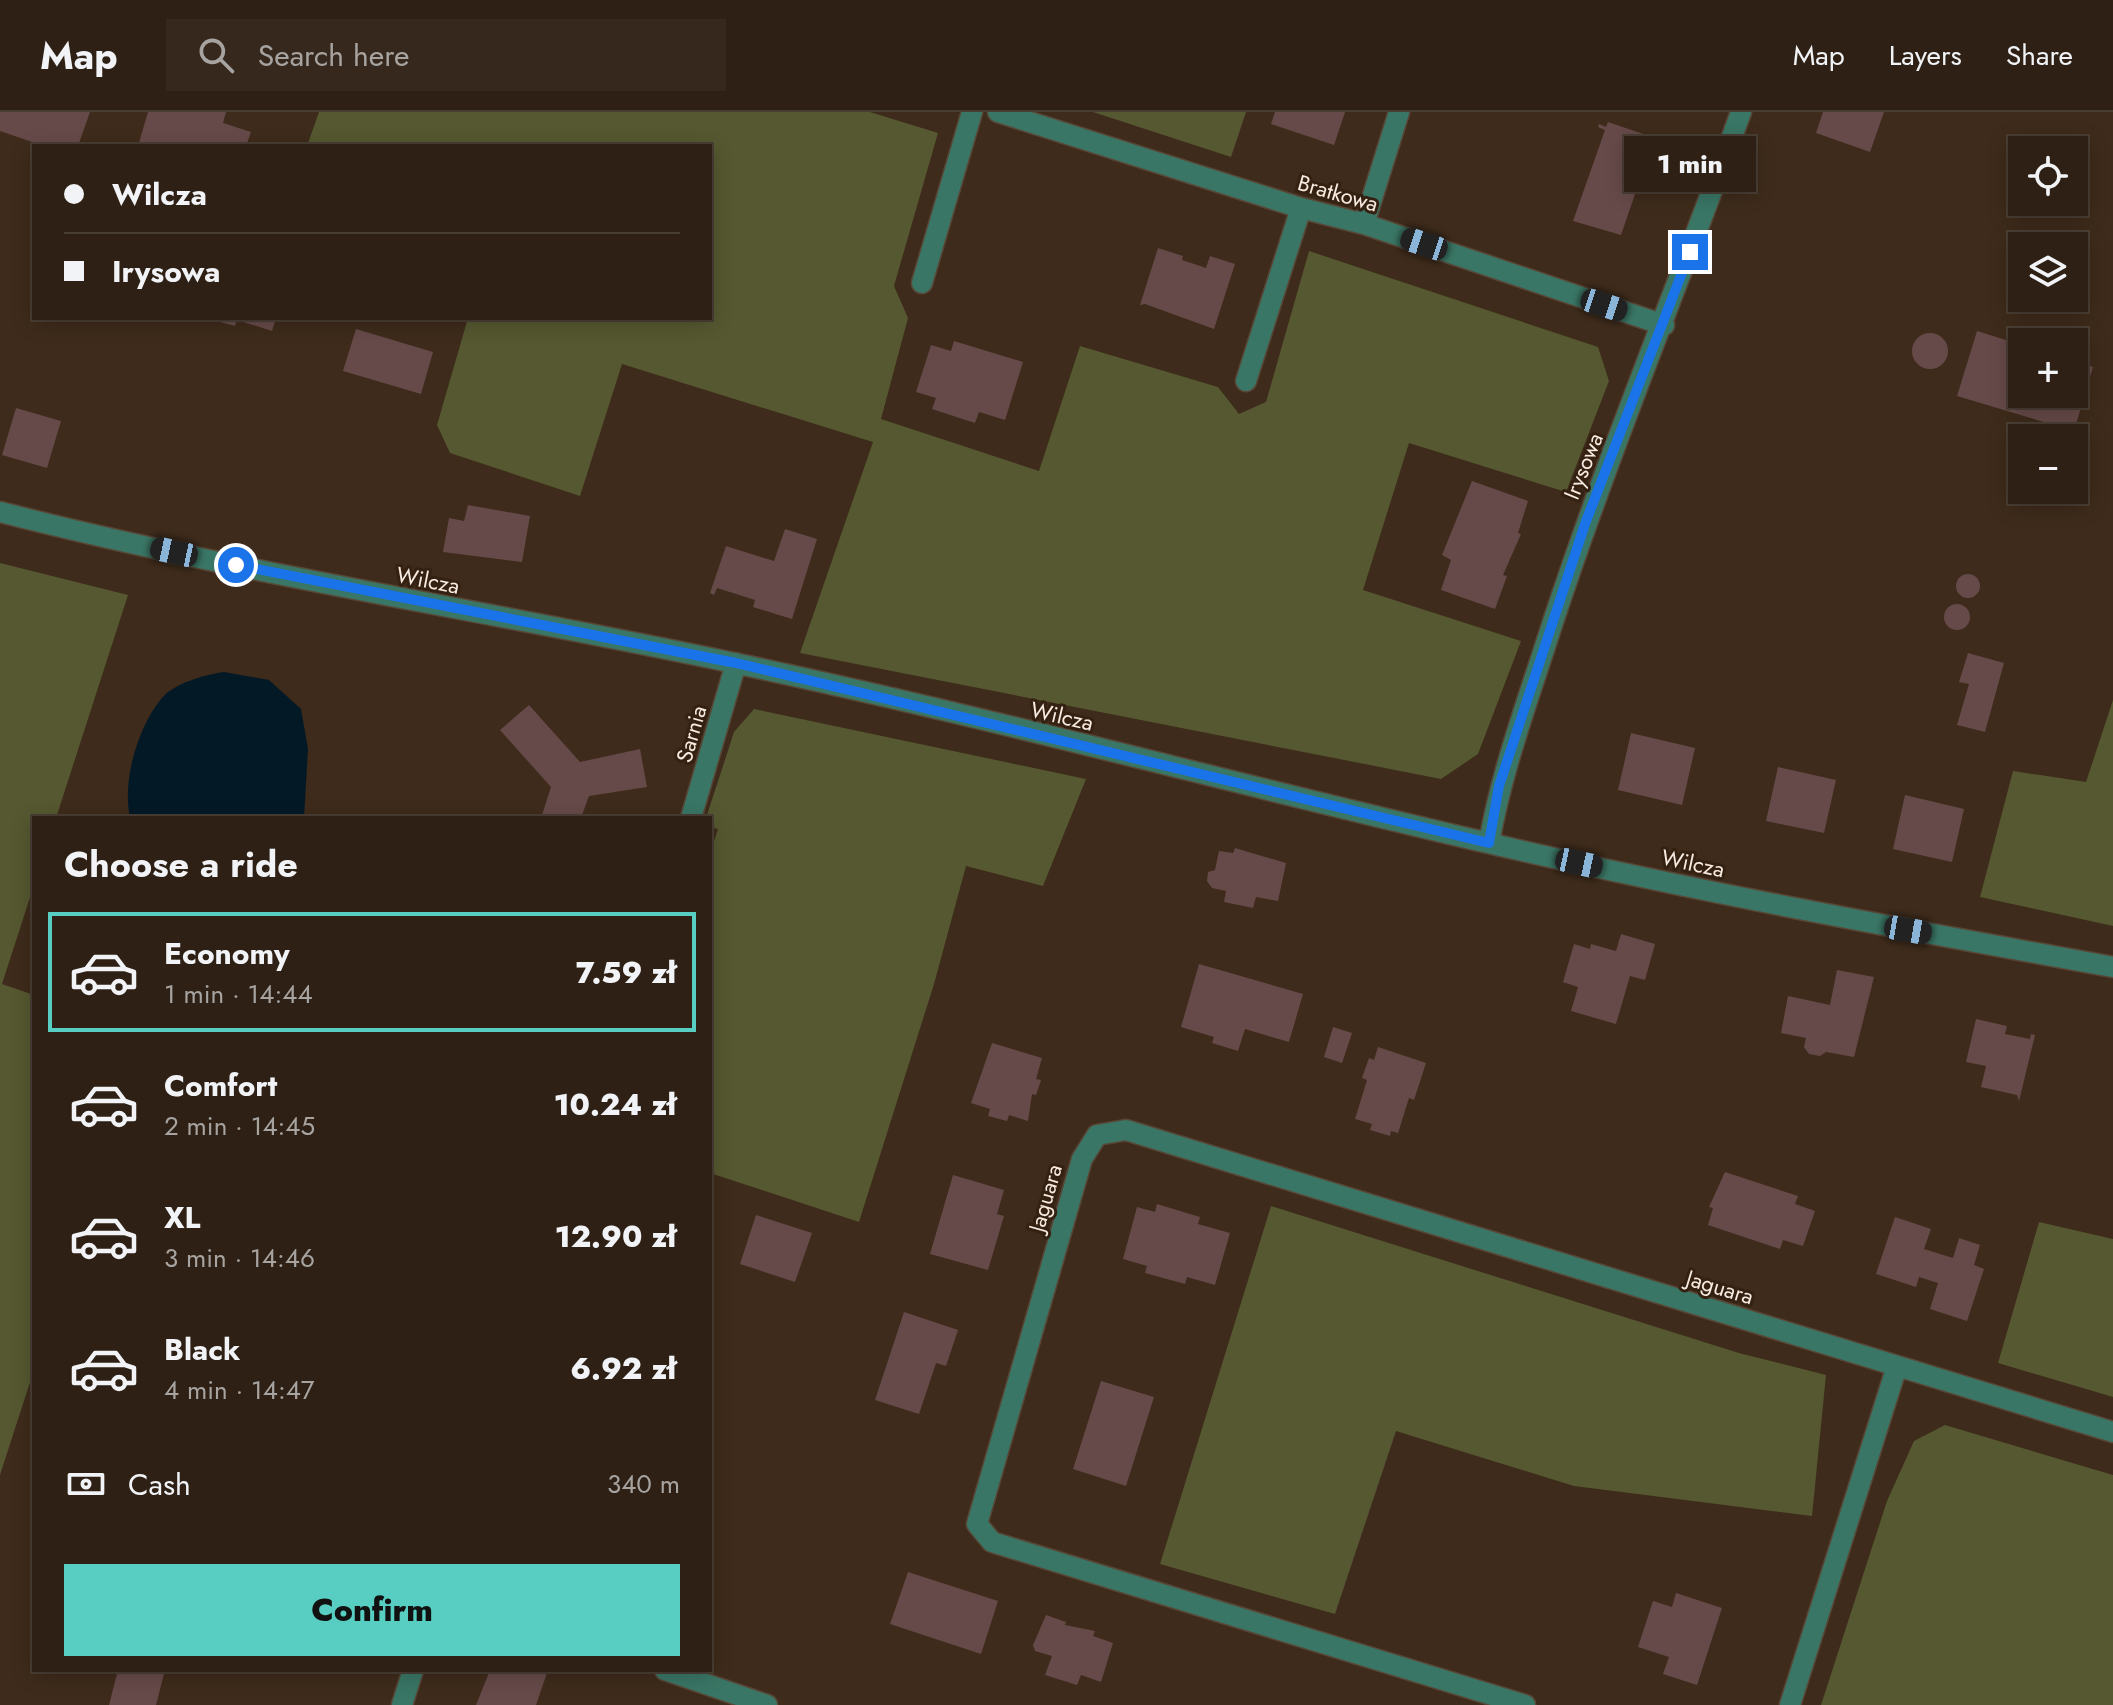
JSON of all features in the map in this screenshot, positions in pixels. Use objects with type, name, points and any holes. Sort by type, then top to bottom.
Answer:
[{"type":"street","points":[[922,283],[972,112]]},
{"type":"street","name":"Bratkowa","points":[[998,112],[1301,208],[1364,224],[1664,325]]},
{"type":"street","points":[[1364,224],[1399,112]]},
{"type":"street","name":"Irysowa","points":[[1489,843],[1499,786],[1585,524],[1664,325],[1741,112]]},
{"type":"street","points":[[1246,381],[1301,208]]},
{"type":"street","name":"Wilcza","points":[[0,512],[82,533],[390,597],[736,663],[1489,843],[1790,909],[2113,967]]},
{"type":"street","name":"Sarnia","points":[[692,816],[736,663]]},
{"type":"street","name":"Jaguara","points":[[1525,1705],[992,1542],[977,1524],[1082,1159],[1097,1135],[1126,1130],[2113,1432]]},
{"type":"street","points":[[1790,1705],[1897,1366]]},
{"type":"street","points":[[402,1705],[412,1672]]},
{"type":"street","points":[[671,1672],[767,1705]]},
{"type":"green space","points":[[319,112],[870,112],[938,133],[894,286],[908,318],[881,419],[1039,471],[1080,346],[1218,387],[1239,414],[1266,402],[1309,251],[1598,347],[1609,381],[1566,492],[1409,443],[1363,590],[1521,641],[1478,754],[1441,779],[800,653],[873,442],[622,364],[580,496],[450,453],[437,425],[467,320],[712,320],[712,144],[308,144]]},
{"type":"green space","points":[[1093,112],[1246,112],[1231,157]]},
{"type":"green space","points":[[0,563],[128,595],[57,816],[32,816],[32,891],[2,984],[32,994],[32,1376],[0,1475]]},
{"type":"green space","points":[[2113,700],[2113,926],[1980,897],[2013,771],[2086,782]]},
{"type":"green space","points":[[754,709],[1086,779],[1043,886],[966,866],[934,984],[859,1222],[712,1174],[712,847],[718,829],[712,828],[712,816],[707,816],[734,732]]},
{"type":"green space","points":[[1271,1206],[1739,1353],[1826,1375],[1812,1516],[1574,1486],[1396,1431],[1335,1614],[1160,1564]]},
{"type":"green space","points":[[2039,1222],[2113,1239],[2113,1397],[1998,1363]]},
{"type":"green space","points":[[1945,1425],[2113,1475],[2113,1705],[1821,1705],[1887,1501],[1914,1441]]},
{"type":"water","points":[[224,672],[269,680],[301,709],[308,749],[304,816],[130,816],[130,772],[152,711],[174,688]]},
{"type":"building","points":[[0,112],[90,112],[79,144],[38,144],[0,131]]},
{"type":"building","points":[[148,112],[226,112],[223,123],[251,132],[247,144],[139,144]]},
{"type":"building","points":[[1275,112],[1345,112],[1334,145],[1271,124]]},
{"type":"building","points":[[1823,112],[1884,112],[1870,152],[1816,133]]},
{"type":"building","points":[[1608,122],[1655,138],[1650,140],[1642,164],[1645,165],[1621,235],[1573,221],[1605,130],[1598,127],[1599,124],[1606,127]]},
{"type":"building","points":[[1158,248],[1206,268],[1210,256],[1235,264],[1214,329],[1145,304],[1140,305]]},
{"type":"building","points":[[213,320],[237,320],[235,326]]},
{"type":"building","points":[[237,320],[275,320],[272,331]]},
{"type":"building","points":[[356,329],[433,352],[421,394],[343,371]]},
{"type":"building","points":[[1977,331],[2008,341],[2008,408],[2081,408],[2076,424],[2051,424],[1957,396]]},
{"type":"building","points":[[1930,333],[1943,338],[1948,351],[1943,364],[1930,369],[1917,364],[1912,351],[1917,338]]},
{"type":"building","points":[[954,341],[1023,362],[1005,420],[979,412],[975,423],[932,409],[936,398],[916,392],[931,345],[951,351]]},
{"type":"building","points":[[2088,365],[2093,367],[2088,384]]},
{"type":"building","points":[[16,408],[61,421],[47,468],[2,455]]},
{"type":"building","points":[[1472,481],[1528,501],[1518,533],[1521,534],[1503,575],[1507,576],[1495,609],[1441,590],[1451,560],[1442,555]]},
{"type":"building","points":[[468,505],[530,516],[522,562],[443,552],[449,518],[464,521]]},
{"type":"building","points":[[785,529],[817,539],[792,619],[753,607],[755,600],[717,588],[714,595],[710,593],[726,546],[774,561]]},
{"type":"building","points":[[1968,574],[1977,577],[1980,586],[1977,595],[1968,598],[1959,595],[1956,586],[1959,577]]},
{"type":"building","points":[[1957,604],[1966,608],[1970,617],[1966,626],[1957,630],[1948,626],[1944,617],[1948,608]]},
{"type":"building","points":[[1968,653],[2004,663],[1985,732],[1957,725],[1969,684],[1959,682]]},
{"type":"building","points":[[529,705],[580,762],[640,749],[647,787],[589,796],[582,816],[542,816],[551,787],[500,730]]},
{"type":"building","points":[[1631,733],[1695,748],[1682,805],[1618,790]]},
{"type":"building","points":[[1778,767],[1836,780],[1824,833],[1766,821]]},
{"type":"building","points":[[1905,795],[1964,809],[1952,862],[1893,849]]},
{"type":"building","points":[[1235,848],[1286,863],[1278,901],[1256,897],[1253,908],[1224,902],[1226,891],[1212,888],[1207,881],[1208,872],[1215,870],[1219,851],[1233,853]]},
{"type":"building","points":[[1621,934],[1655,944],[1645,980],[1630,976],[1616,1024],[1571,1011],[1578,987],[1563,982],[1574,944],[1590,949],[1591,944],[1616,951]]},
{"type":"building","points":[[1199,964],[1303,994],[1289,1042],[1245,1029],[1238,1051],[1212,1043],[1214,1037],[1181,1027]]},
{"type":"building","points":[[1837,970],[1874,977],[1854,1057],[1826,1052],[1820,1056],[1809,1054],[1804,1047],[1806,1038],[1781,1033],[1788,996],[1830,1005]]},
{"type":"building","points":[[1976,1019],[2007,1026],[2005,1034],[2030,1039],[2031,1034],[2035,1035],[2019,1101],[2017,1095],[1981,1087],[1986,1066],[1966,1062]]},
{"type":"building","points":[[1333,1027],[1352,1033],[1342,1063],[1324,1057]]},
{"type":"building","points":[[992,1043],[1042,1058],[1036,1079],[1041,1080],[1036,1095],[1032,1094],[1028,1121],[1009,1115],[1007,1121],[988,1116],[990,1109],[971,1103]]},
{"type":"building","points":[[1378,1047],[1426,1063],[1414,1100],[1409,1098],[1398,1133],[1391,1131],[1390,1136],[1370,1130],[1372,1124],[1355,1119],[1367,1080],[1362,1078],[1369,1058],[1374,1060]]},
{"type":"building","points":[[1725,1172],[1798,1196],[1795,1204],[1815,1211],[1803,1246],[1783,1240],[1780,1249],[1708,1225],[1713,1208],[1709,1207]]},
{"type":"building","points":[[953,1175],[1004,1190],[997,1214],[1004,1216],[988,1270],[930,1254]]},
{"type":"building","points":[[1157,1204],[1200,1217],[1198,1224],[1230,1233],[1215,1285],[1187,1277],[1185,1284],[1145,1273],[1147,1266],[1123,1259],[1137,1207],[1155,1212]]},
{"type":"building","points":[[756,1215],[812,1233],[795,1282],[740,1264]]},
{"type":"building","points":[[1895,1217],[1931,1229],[1924,1249],[1953,1258],[1959,1238],[1980,1245],[1974,1265],[1984,1269],[1967,1321],[1930,1309],[1938,1283],[1919,1277],[1916,1287],[1876,1274]]},
{"type":"building","points":[[904,1312],[958,1330],[946,1366],[936,1363],[919,1414],[875,1400]]},
{"type":"building","points":[[1101,1381],[1154,1397],[1126,1486],[1073,1469]]},
{"type":"building","points":[[908,1572],[998,1601],[981,1654],[890,1624]]},
{"type":"building","points":[[1676,1593],[1722,1608],[1697,1685],[1663,1674],[1669,1657],[1638,1647],[1653,1601],[1672,1607]]},
{"type":"building","points":[[1046,1615],[1066,1622],[1065,1625],[1095,1631],[1093,1636],[1113,1643],[1101,1682],[1081,1675],[1077,1685],[1045,1675],[1052,1656],[1035,1651],[1033,1645]]},
{"type":"building","points":[[117,1672],[164,1674],[156,1705],[109,1705]]},
{"type":"building","points":[[489,1672],[547,1672],[536,1705],[476,1705]]},
{"type":"route","points":[[236,565],[736,663],[1489,843],[1499,786],[1585,524],[1690,252]]}]
